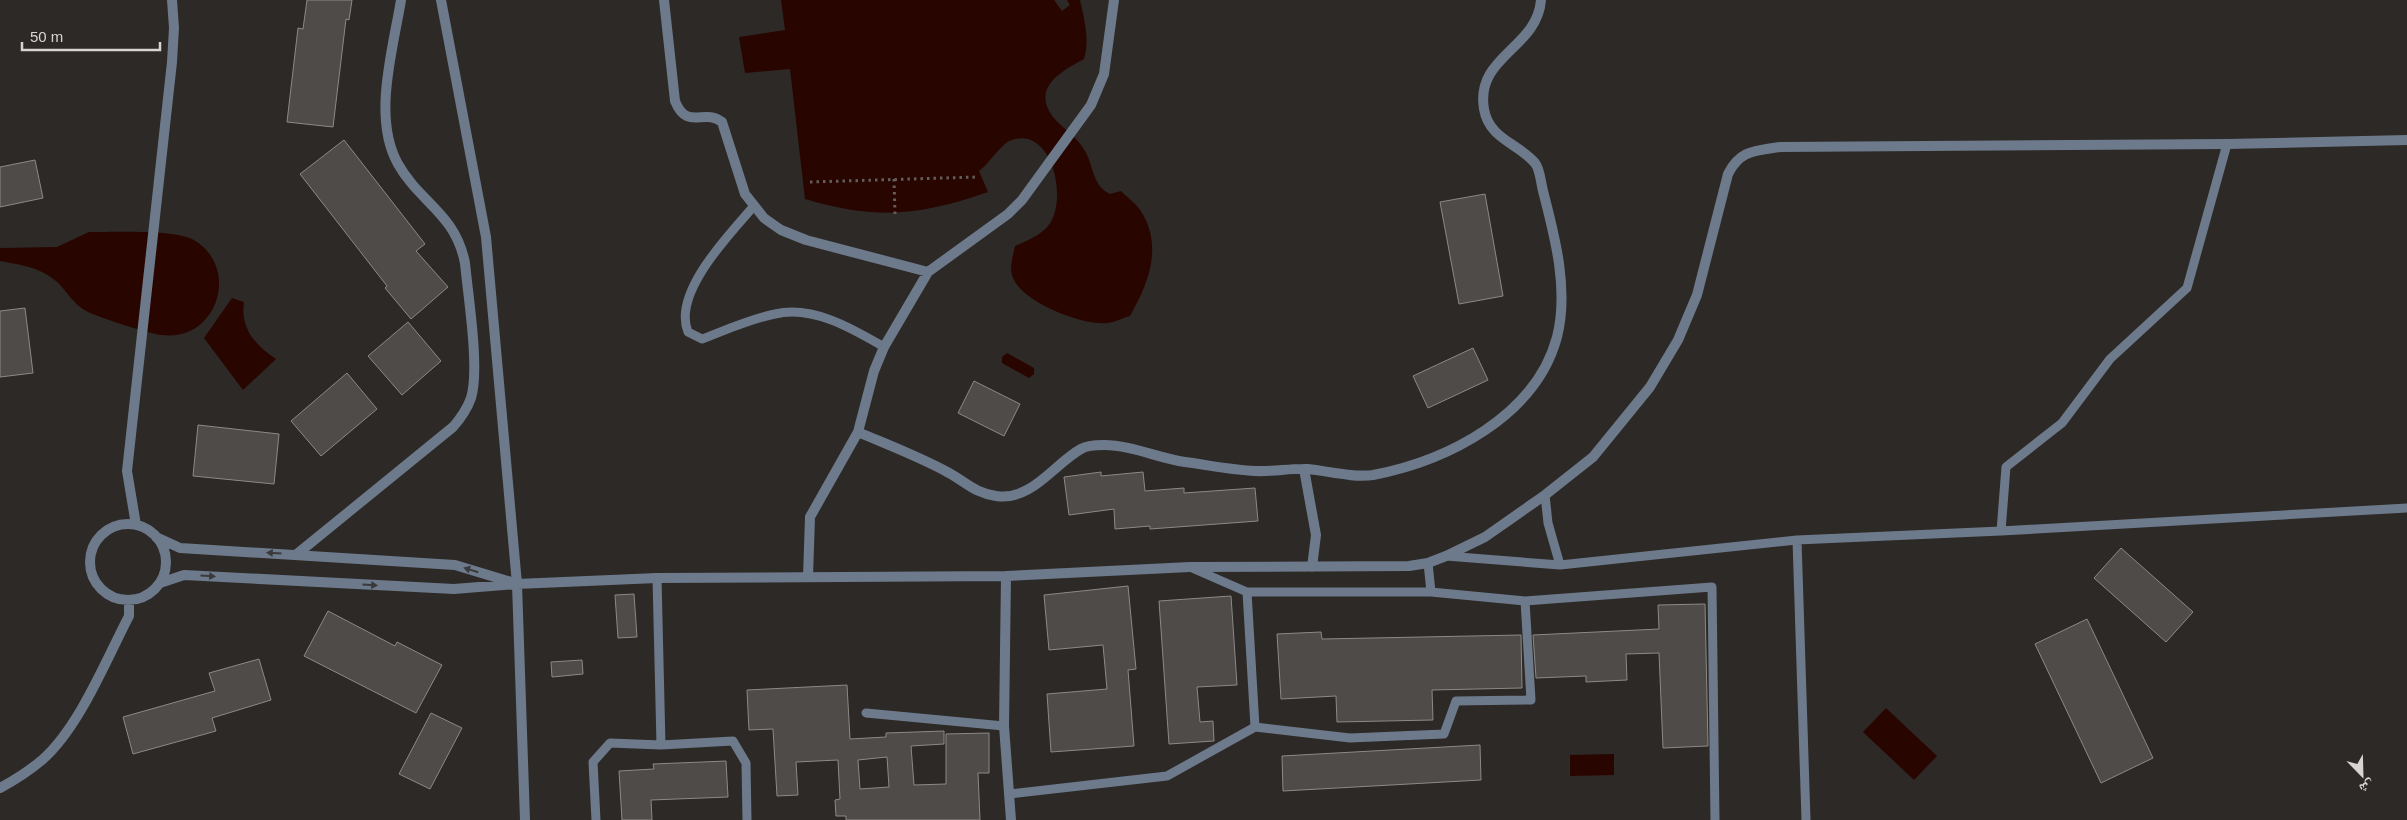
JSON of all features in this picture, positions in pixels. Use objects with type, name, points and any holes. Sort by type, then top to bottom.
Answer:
[{"type":"street","points":[[136,525],[127,471],[172,62],[174,28],[172,0]]},
{"type":"street","points":[[297,554],[453,427],[465,413],[471,396],[474,376],[465,263],[461,245],[453,228],[398,164],[386,132],[384,110],[401,0]]},
{"type":"street","points":[[441,0],[486,237],[517,584],[526,820]]},
{"type":"street","points":[[664,0],[675,102],[680,112],[686,117],[716,119],[722,122],[745,194],[753,207],[781,230],[806,240],[928,272]]},
{"type":"street","points":[[808,577],[810,517],[858,432],[874,371],[884,347],[928,272],[1008,214],[1022,200],[1091,104],[1104,74],[1114,0]]},
{"type":"street","points":[[858,432],[951,474],[974,490],[1000,497],[1023,492],[1045,478],[1083,447],[1114,446],[1181,461],[1255,471],[1304,469],[1370,476],[1425,461],[1460,445],[1492,426],[1520,400],[1543,370],[1557,336],[1560,304],[1559,260],[1536,164],[1494,133],[1484,111],[1484,86],[1493,66],[1532,30],[1540,11],[1541,0]]},
{"type":"street","points":[[160,582],[184,575],[454,589],[517,584],[658,578],[1006,576],[1190,567],[1409,566],[1428,563],[1485,537],[1545,495],[1593,457],[1650,387],[1678,340],[1697,295],[1728,174],[1735,161],[1749,152],[1780,147],[2227,144],[2407,140]]},
{"type":"street","points":[[1304,469],[1316,535],[1312,567]]},
{"type":"street","points":[[156,537],[163,548],[166,559],[165,571],[160,582],[152,592],[142,598],[129,600],[116,598],[104,592],[96,583],[90,571],[90,558],[94,546],[101,535],[112,528],[124,525],[136,525],[180,548],[455,565],[517,584]]},
{"type":"street","points":[[1006,576],[1004,726],[1011,820]]},
{"type":"street","points":[[0,788],[21,776],[43,759],[73,721],[128,616],[129,600]]},
{"type":"lane","points":[[2001,531],[2006,467],[2062,423],[2110,359],[2187,288],[2227,144]]},
{"type":"lane","points":[[753,207],[710,258],[695,285],[684,316],[688,332],[702,339],[777,313],[807,314],[834,320],[884,347]]},
{"type":"lane","points":[[1545,495],[1548,523],[1560,565]]},
{"type":"lane","points":[[1446,556],[1560,565],[1797,540],[2001,531],[2407,508]]},
{"type":"lane","points":[[1797,540],[1806,820]]},
{"type":"lane","points":[[1428,563],[1431,592]]},
{"type":"lane","points":[[1190,567],[1246,592],[1431,592],[1525,601],[1712,586],[1716,820]]},
{"type":"lane","points":[[658,578],[661,745]]},
{"type":"lane","points":[[1246,592],[1256,727]]},
{"type":"lane","points":[[1010,794],[1167,776],[1256,727],[1350,738],[1444,734],[1456,701],[1531,700],[1525,601]]},
{"type":"lane","points":[[866,713],[1004,726]]},
{"type":"lane","points":[[596,820],[593,762],[610,743],[661,745],[733,741],[746,763],[747,820]]},
{"type":"path","points":[[810,182],[977,177]]},
{"type":"path","points":[[894,179],[896,214]]},
{"type":"shaded area","points":[[781,0],[1080,0],[1085,22],[1086,52],[1084,59],[1052,81],[1045,97],[1053,117],[1077,140],[1087,154],[1099,185],[1110,194],[1121,191],[1138,207],[1148,226],[1152,239],[1151,266],[1130,316],[1108,323],[1084,321],[1070,317],[1042,305],[1020,289],[1014,280],[1011,267],[1015,246],[1037,235],[1048,226],[1054,214],[1057,200],[1053,168],[1047,154],[1037,144],[1026,139],[1008,142],[979,171],[988,192],[963,200],[918,210],[875,212],[830,206],[805,199],[790,69],[745,73],[739,37],[785,30]]},
{"type":"shaded area","points":[[89,232],[173,234],[194,240],[208,252],[217,268],[219,284],[216,301],[209,315],[197,327],[181,334],[162,335],[146,332],[86,311],[77,305],[50,276],[29,267],[0,261],[0,248],[57,247]]},
{"type":"shaded area","points":[[232,298],[244,302],[244,320],[247,328],[256,342],[276,359],[243,390],[204,338]]},
{"type":"shaded area","points":[[1007,353],[1034,368],[1034,374],[1029,378],[1002,363],[1002,357]]},
{"type":"shaded area","points":[[1886,708],[1937,756],[1914,780],[1863,732]]},
{"type":"shaded area","points":[[1614,754],[1614,775],[1570,776],[1570,755]]},
{"type":"pier","points":[[1054,0],[1067,0],[1070,5],[1062,11]]},
{"type":"building","points":[[307,0],[352,0],[349,20],[346,19],[333,127],[287,122],[298,28],[303,29]]},
{"type":"building","points":[[344,140],[425,244],[416,251],[448,287],[411,319],[385,288],[387,286],[300,174]]},
{"type":"building","points":[[35,160],[43,198],[0,207],[0,167]]},
{"type":"building","points":[[1485,194],[1503,296],[1459,304],[1440,202]]},
{"type":"building","points":[[25,308],[33,373],[0,377],[0,311]]},
{"type":"building","points":[[408,322],[441,361],[402,395],[368,356]]},
{"type":"building","points":[[1473,348],[1488,380],[1428,408],[1413,376]]},
{"type":"building","points":[[347,373],[377,409],[321,456],[291,421]]},
{"type":"building","points":[[974,381],[1020,404],[1004,436],[958,413]]},
{"type":"building","points":[[198,425],[279,434],[274,484],[193,476]]},
{"type":"building","points":[[1101,472],[1101,476],[1143,472],[1145,491],[1184,488],[1184,493],[1255,488],[1258,521],[1150,529],[1150,526],[1115,529],[1114,509],[1069,515],[1064,477]]},
{"type":"building","points":[[2121,548],[2193,612],[2166,642],[2094,578]]},
{"type":"building","points":[[1128,586],[1136,669],[1128,670],[1134,746],[1051,752],[1047,694],[1107,689],[1103,645],[1049,650],[1044,595]]},
{"type":"building","points":[[634,594],[637,637],[618,638],[615,595]]},
{"type":"building","points":[[1231,596],[1237,685],[1197,687],[1200,722],[1213,721],[1214,741],[1169,744],[1159,601]]},
{"type":"building","points":[[1705,604],[1708,746],[1663,748],[1659,653],[1626,654],[1627,680],[1586,682],[1586,676],[1536,678],[1533,635],[1659,629],[1658,605]]},
{"type":"building","points":[[328,611],[395,646],[397,642],[442,665],[416,713],[304,656]]},
{"type":"building","points":[[2087,619],[2153,758],[2101,783],[2035,644]]},
{"type":"building","points":[[1321,632],[1322,639],[1521,635],[1522,688],[1432,690],[1433,720],[1337,722],[1336,696],[1281,699],[1277,634]]},
{"type":"building","points":[[259,659],[271,700],[212,718],[216,731],[133,754],[123,717],[215,691],[209,673]]},
{"type":"building","points":[[582,660],[583,674],[552,677],[551,662]]},
{"type":"building","points":[[847,685],[850,739],[886,737],[886,733],[944,731],[944,744],[911,746],[914,785],[946,784],[946,734],[989,733],[989,773],[978,773],[980,820],[846,820],[846,816],[836,816],[835,800],[840,799],[838,760],[796,762],[798,795],[777,796],[773,729],[749,730],[747,690]],"holes":[[[887,757],[889,787],[860,789],[858,760]]]},
{"type":"building","points":[[431,713],[462,728],[430,789],[399,774]]},
{"type":"building","points":[[1480,745],[1481,780],[1283,791],[1282,756]]},
{"type":"building","points":[[726,761],[728,797],[651,800],[652,820],[622,820],[619,771],[654,769],[653,764]]}]
